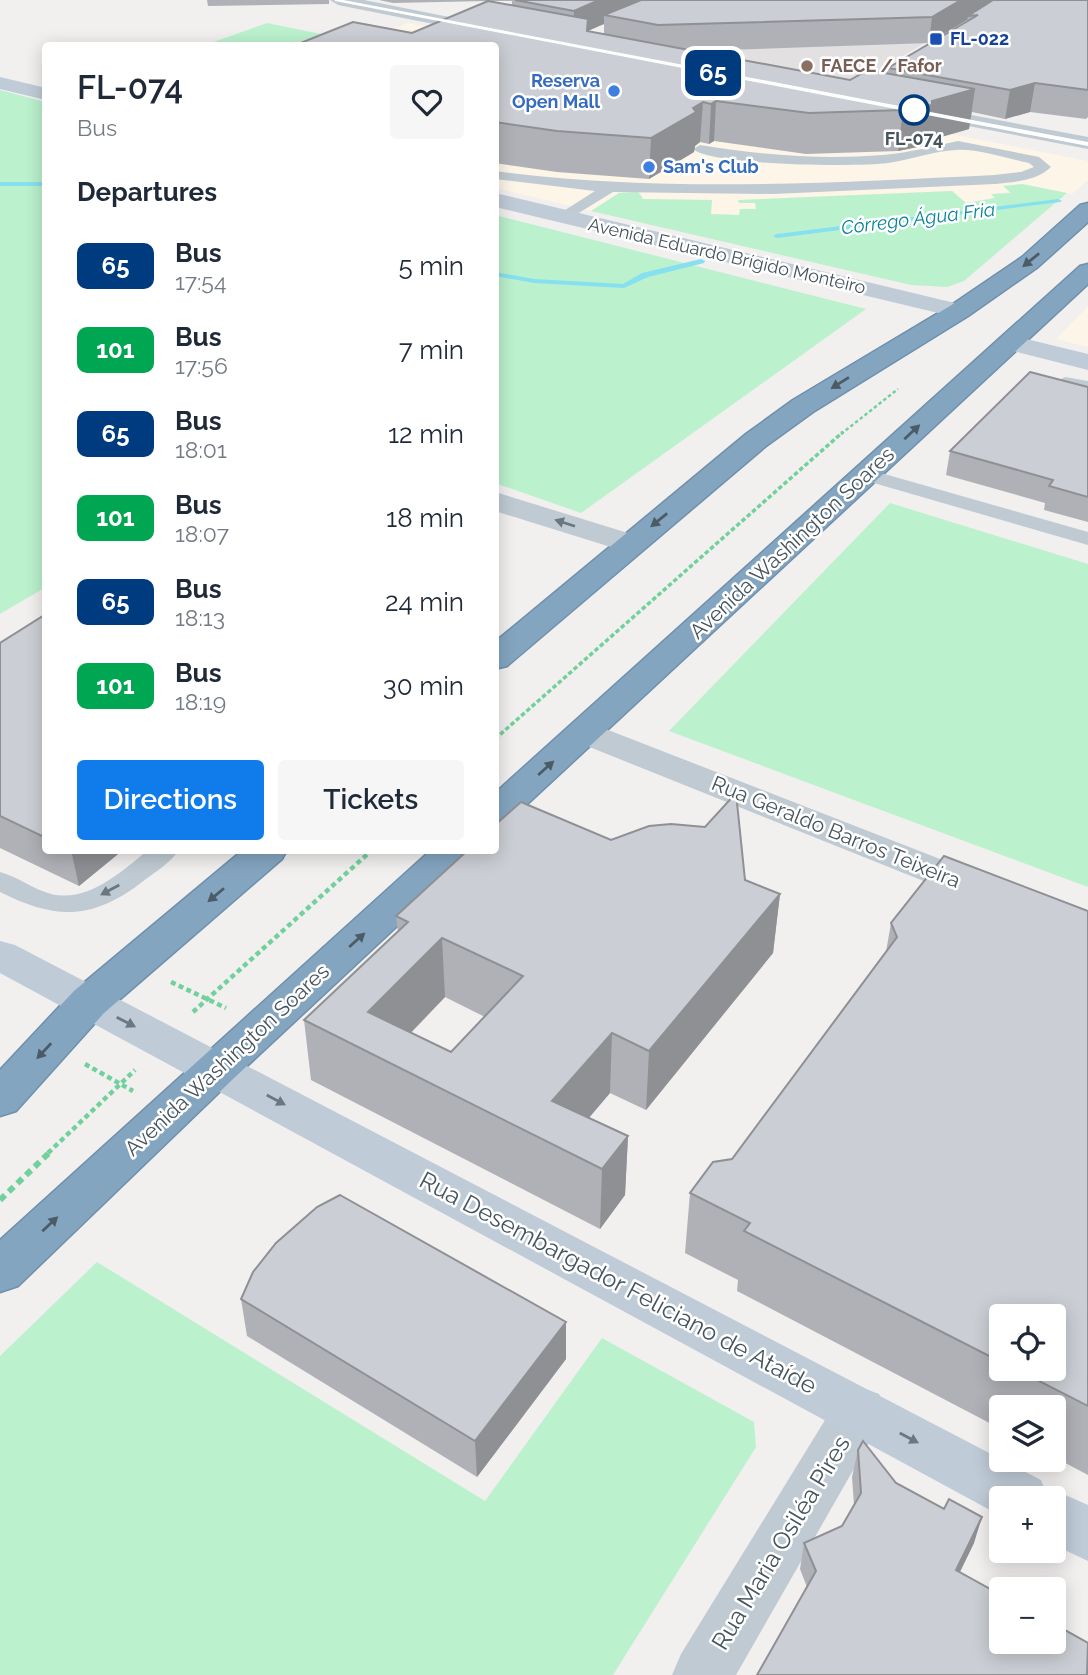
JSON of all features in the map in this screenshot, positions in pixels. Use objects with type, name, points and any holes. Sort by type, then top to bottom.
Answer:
[{"type":"highway","points":[[499,653],[756,440],[803,406],[959,311],[1030,262],[1085,213]]},
{"type":"highway","name":"Avenida Washington Soares","points":[[499,810],[1088,271]]},
{"type":"highway","points":[[0,1099],[89,1002],[263,854]]},
{"type":"highway","name":"Avenida Washington Soares","points":[[0,1271],[216,1068],[451,854]]},
{"type":"street","points":[[338,0],[511,34]]},
{"type":"street","points":[[374,28],[446,0]]},
{"type":"street","points":[[0,83],[42,93]]},
{"type":"street","points":[[895,107],[1088,143]]},
{"type":"street","name":"Avenida Eduardo Brígido Monteiro","points":[[499,201],[959,311]]},
{"type":"street","points":[[1010,343],[1088,362]]},
{"type":"street","points":[[499,502],[630,544]]},
{"type":"street","name":"Rua Geraldo Barros Teixeira","points":[[585,732],[1011,901]]},
{"type":"street","name":"Rua Desembargador Feliciano de Ataíde","points":[[0,955],[999,1486]]},
{"type":"street","name":"Rua Maria Osiléa Pires","points":[[702,1675],[860,1411]]},
{"type":"street","points":[[1066,1522],[1088,1534]]},
{"type":"lane","points":[[958,145],[987,124]]},
{"type":"lane","points":[[499,175],[611,187],[719,189],[864,186],[1021,176],[1032,174],[1044,167],[1034,160],[958,145],[886,159],[819,162],[748,157],[700,149]]},
{"type":"lane","points":[[564,217],[611,187]]},
{"type":"lane","points":[[1059,385],[1065,382],[1088,386]]},
{"type":"lane","points":[[867,475],[1088,539]]},
{"type":"lane","points":[[0,881],[50,903],[90,901],[120,886],[161,854]]},
{"type":"path","points":[[499,735],[842,432],[908,381]]},
{"type":"path","points":[[167,980],[230,1010]]},
{"type":"path","points":[[85,1064],[141,1096]]},
{"type":"shaded area","name":"FAECE / Fafor","points":[[994,0],[850,89],[603,43]]},
{"type":"shaded area","name":"Reserva Open Mall","points":[[408,23],[497,40],[494,42],[361,42]]},
{"type":"shaded area","name":"Reserva Open Mall","points":[[499,46],[1088,161],[1088,180],[1072,194],[1022,184],[1004,186],[1013,192],[993,194],[996,198],[965,203],[952,191],[739,200],[739,203],[756,203],[756,209],[740,209],[739,215],[711,214],[711,200],[643,199],[640,192],[619,193],[591,211],[499,189]]},
{"type":"shaded area","points":[[1088,306],[1088,347],[1056,339]]},
{"type":"green space","points":[[267,23],[321,34],[299,42],[213,42]]},
{"type":"green space","points":[[0,90],[42,101],[42,589],[0,614]]},
{"type":"green space","points":[[1022,184],[1067,193],[964,281],[947,287],[911,285],[591,211],[619,193],[638,192],[643,199],[712,200],[711,214],[739,215],[740,209],[756,209],[755,203],[739,203],[738,200],[952,191],[966,203],[995,198],[991,194],[1011,193],[1003,186]]},
{"type":"green space","points":[[499,216],[866,309],[581,513],[499,484]]},
{"type":"green space","points":[[890,503],[1088,564],[1088,887],[669,731]]},
{"type":"green space","points":[[97,1262],[485,1501],[602,1338],[754,1422],[756,1447],[613,1675],[0,1675],[0,1356]]},
{"type":"building","points":[[515,0],[599,0],[574,11]]},
{"type":"building","points":[[641,0],[961,0],[932,17],[658,25],[604,15]]},
{"type":"building","points":[[993,0],[1088,0],[1088,90],[1035,83],[1010,90],[888,68],[978,15],[968,16]]},
{"type":"building","points":[[488,1],[588,19],[587,31],[850,80],[868,70],[975,89],[932,101],[932,105],[903,110],[809,113],[716,101],[711,104],[703,102],[693,108],[696,112],[651,138],[557,131],[499,123],[499,42],[303,42],[353,22],[412,33]]},
{"type":"building","points":[[1030,372],[1088,387],[1088,497],[1049,486],[1053,480],[950,451]]},
{"type":"building","points":[[42,617],[42,836],[0,816],[0,643]]},
{"type":"building","points":[[736,793],[745,880],[780,894],[649,1051],[612,1033],[552,1101],[628,1136],[602,1169],[304,1020],[408,922],[396,916],[464,854],[499,854],[499,821],[521,802],[611,840],[649,826],[671,824],[705,827]],"holes":[[[442,938],[523,976],[451,1052],[368,1012]]]},
{"type":"building","points":[[944,856],[1088,911],[1088,1406],[1039,1381],[1066,1381],[1066,1304],[989,1304],[989,1356],[744,1231],[750,1223],[690,1193],[713,1162],[732,1159],[897,937],[891,923]]},
{"type":"building","points":[[340,1195],[566,1322],[475,1441],[241,1299],[253,1272],[276,1243],[317,1207]]},
{"type":"building","points":[[863,1441],[896,1483],[944,1509],[949,1499],[982,1517],[956,1570],[989,1588],[989,1654],[1066,1654],[1066,1631],[1088,1643],[1087,1675],[757,1675],[816,1571],[804,1543],[842,1526],[861,1493],[858,1450]]},
{"type":"waterway","name":"Córrego Água Fria","points":[[0,184],[42,184]]},
{"type":"waterway","name":"Córrego Água Fria","points":[[777,236],[1058,201]]},
{"type":"waterway","name":"Córrego Água Fria","points":[[499,275],[534,281],[624,286],[645,275],[701,261]]},
{"type":"bus line","name":"65","points":[[338,0],[1088,143]]},
{"type":"place","name":"FL-022","points":[[936,39]]},
{"type":"place","name":"FAECE / Fafor","points":[[807,66]]},
{"type":"place","name":"Reserva Open Mall","points":[[614,91]]},
{"type":"place","name":"FL-074","points":[[914,110]]},
{"type":"place","name":"Sam's Club","points":[[649,167]]}]
